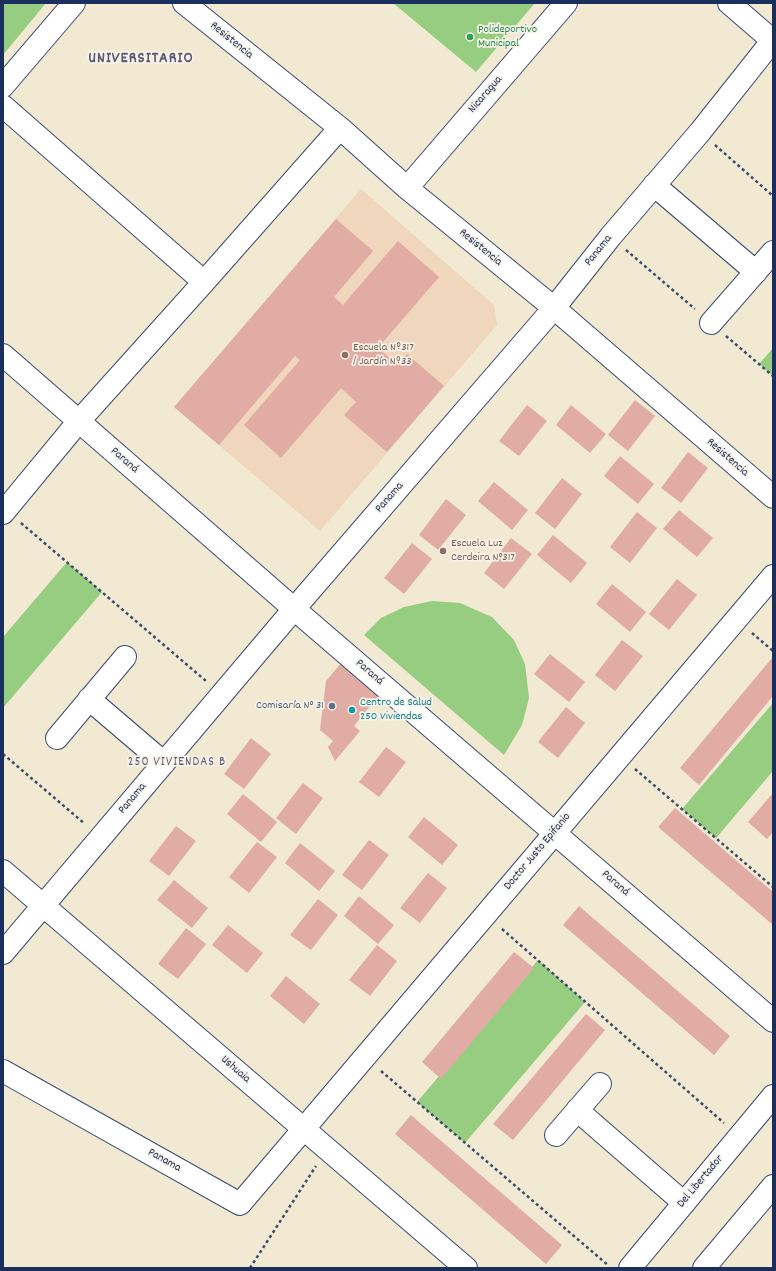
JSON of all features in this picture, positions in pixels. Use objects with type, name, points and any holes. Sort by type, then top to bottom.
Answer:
[{"type":"street","points":[[3,86],[74,3]]},
{"type":"street","name":"Resistencia","points":[[184,3],[340,128],[407,188],[554,308],[773,497]]},
{"type":"street","name":"Nicaragua","points":[[407,188],[566,3]]},
{"type":"street","points":[[729,3],[773,40]]},
{"type":"street","name":"Panama","points":[[3,953],[294,609],[554,308],[611,236],[700,132],[773,40]]},
{"type":"street","points":[[3,106],[204,282]]},
{"type":"street","points":[[4,511],[79,421],[340,128]]},
{"type":"street","points":[[654,185],[756,272]]},
{"type":"street","points":[[711,323],[773,252]]},
{"type":"street","name":"Paraná","points":[[3,355],[294,609],[773,1021]]},
{"type":"street","name":"Doctor Justo Epifanio","points":[[304,1129],[773,576]]},
{"type":"street","points":[[57,738],[125,657]]},
{"type":"street","points":[[89,700],[164,763]]},
{"type":"street","name":"Ushuaia","points":[[3,871],[466,1268]]},
{"type":"street","name":"Panama","points":[[3,1071],[240,1204],[304,1129]]},
{"type":"street","points":[[556,1135],[600,1084]]},
{"type":"street","name":"Del Libertador","points":[[630,1268],[773,1096]]},
{"type":"street","points":[[577,1110],[684,1202]]},
{"type":"street","points":[[704,1268],[773,1186]]},
{"type":"path","points":[[700,132],[773,196]]},
{"type":"path","points":[[611,236],[773,376]]},
{"type":"path","points":[[4,511],[222,694]]},
{"type":"path","points":[[736,619],[773,651]]},
{"type":"path","points":[[3,754],[101,837]]},
{"type":"path","points":[[620,756],[773,887]]},
{"type":"path","points":[[486,914],[740,1136]]},
{"type":"path","points":[[364,1057],[611,1268]]},
{"type":"path","points":[[250,1268],[328,1149]]},
{"type":"shaded area","name":"Escuela Nº317 / Jardín Nº33","points":[[361,189],[494,305],[497,325],[320,531],[174,407]]},
{"type":"green space","points":[[3,3],[46,3],[3,55]]},
{"type":"green space","name":"Polideportivo Municipal","points":[[393,3],[535,3],[476,72]]},
{"type":"green space","points":[[773,348],[773,376],[759,364]]},
{"type":"green space","points":[[67,562],[102,592],[3,708],[3,637]]},
{"type":"green space","points":[[432,601],[460,603],[492,617],[514,640],[525,664],[529,698],[522,725],[504,755],[364,635],[381,618],[404,607]]},
{"type":"green space","points":[[773,703],[773,771],[716,838],[682,809]]},
{"type":"green space","points":[[538,960],[585,1002],[465,1143],[417,1102]]},
{"type":"building","points":[[336,219],[373,251],[334,297],[343,305],[398,241],[439,277],[378,348],[398,365],[407,354],[444,386],[387,452],[344,415],[356,402],[341,388],[281,458],[244,425],[300,360],[295,356],[219,445],[174,407]]},
{"type":"building","points":[[635,400],[655,416],[628,451],[608,435]]},
{"type":"building","points":[[527,405],[547,421],[519,456],[499,441]]},
{"type":"building","points":[[571,405],[606,434],[590,453],[556,425]]},
{"type":"building","points":[[688,452],[708,468],[681,503],[661,488]]},
{"type":"building","points":[[620,456],[654,484],[638,504],[604,476]]},
{"type":"building","points":[[562,478],[582,494],[555,529],[535,513]]},
{"type":"building","points":[[494,482],[528,510],[512,530],[478,501]]},
{"type":"building","points":[[446,499],[466,515],[438,550],[419,535]]},
{"type":"building","points":[[679,510],[713,538],[697,557],[663,529]]},
{"type":"building","points":[[637,512],[657,528],[630,563],[610,547]]},
{"type":"building","points":[[553,535],[587,563],[571,583],[537,555]]},
{"type":"building","points":[[511,538],[532,554],[504,589],[484,573]]},
{"type":"building","points":[[412,543],[432,559],[404,594],[384,578]]},
{"type":"building","points":[[677,579],[697,595],[669,630],[649,614]]},
{"type":"building","points":[[612,584],[646,612],[630,632],[596,604]]},
{"type":"building","points":[[622,640],[643,656],[615,691],[595,675]]},
{"type":"building","points":[[550,654],[585,682],[569,702],[534,674]]},
{"type":"building","points":[[772,658],[773,696],[699,785],[680,768]]},
{"type":"building","name":"Centro de Salud 250 Viviendas","points":[[342,662],[380,694],[354,726],[360,731],[335,761],[328,747],[333,741],[320,730],[326,681]]},
{"type":"building","points":[[566,707],[585,723],[558,758],[538,742]]},
{"type":"building","points":[[251,738],[271,754],[244,789],[224,774]]},
{"type":"building","points":[[386,747],[406,762],[379,797],[359,782]]},
{"type":"building","points":[[303,783],[323,798],[296,834],[276,818]]},
{"type":"building","points":[[773,793],[773,832],[767,839],[748,822]]},
{"type":"building","points":[[243,794],[277,822],[261,842],[227,814]]},
{"type":"building","points":[[675,808],[773,892],[773,925],[658,827]]},
{"type":"building","points":[[424,817],[458,845],[442,865],[408,837]]},
{"type":"building","points":[[176,826],[196,841],[169,876],[149,861]]},
{"type":"building","points":[[369,840],[389,855],[362,890],[342,875]]},
{"type":"building","points":[[257,842],[277,857],[249,893],[229,877]]},
{"type":"building","points":[[300,843],[335,871],[319,891],[285,863]]},
{"type":"building","points":[[428,873],[447,888],[420,923],[400,908]]},
{"type":"building","points":[[174,880],[208,908],[192,928],[157,900]]},
{"type":"building","points":[[359,896],[394,925],[378,944],[344,916]]},
{"type":"building","points":[[318,899],[338,915],[311,950],[290,935]]},
{"type":"building","points":[[579,906],[730,1036],[714,1055],[563,925]]},
{"type":"building","points":[[228,925],[263,953],[247,973],[212,945]]},
{"type":"building","points":[[186,928],[206,944],[178,979],[158,964]]},
{"type":"building","points":[[377,945],[397,961],[370,996],[349,980]]},
{"type":"building","points":[[514,952],[534,968],[441,1079],[422,1062]]},
{"type":"building","points":[[286,976],[320,1004],[304,1024],[270,996]]},
{"type":"building","points":[[586,1014],[605,1030],[513,1140],[493,1124]]},
{"type":"building","points":[[411,1115],[562,1245],[546,1264],[395,1134]]},
{"type":"place","name":"Polideportivo Municipal","points":[[470,37]]},
{"type":"place","name":"Escuela Nº317 / Jardín Nº33","points":[[345,355]]},
{"type":"place","name":"Escuela Luz Cerdeira N°317","points":[[443,551]]},
{"type":"place","name":"Comisaría N° 31","points":[[332,706]]},
{"type":"place","name":"Centro de Salud 250 Viviendas","points":[[352,710]]},
{"type":"district","name":"UNIVERSITARIO","points":[[141,60]]},
{"type":"district","name":"250 VIVIENDAS B","points":[[177,763]]}]
